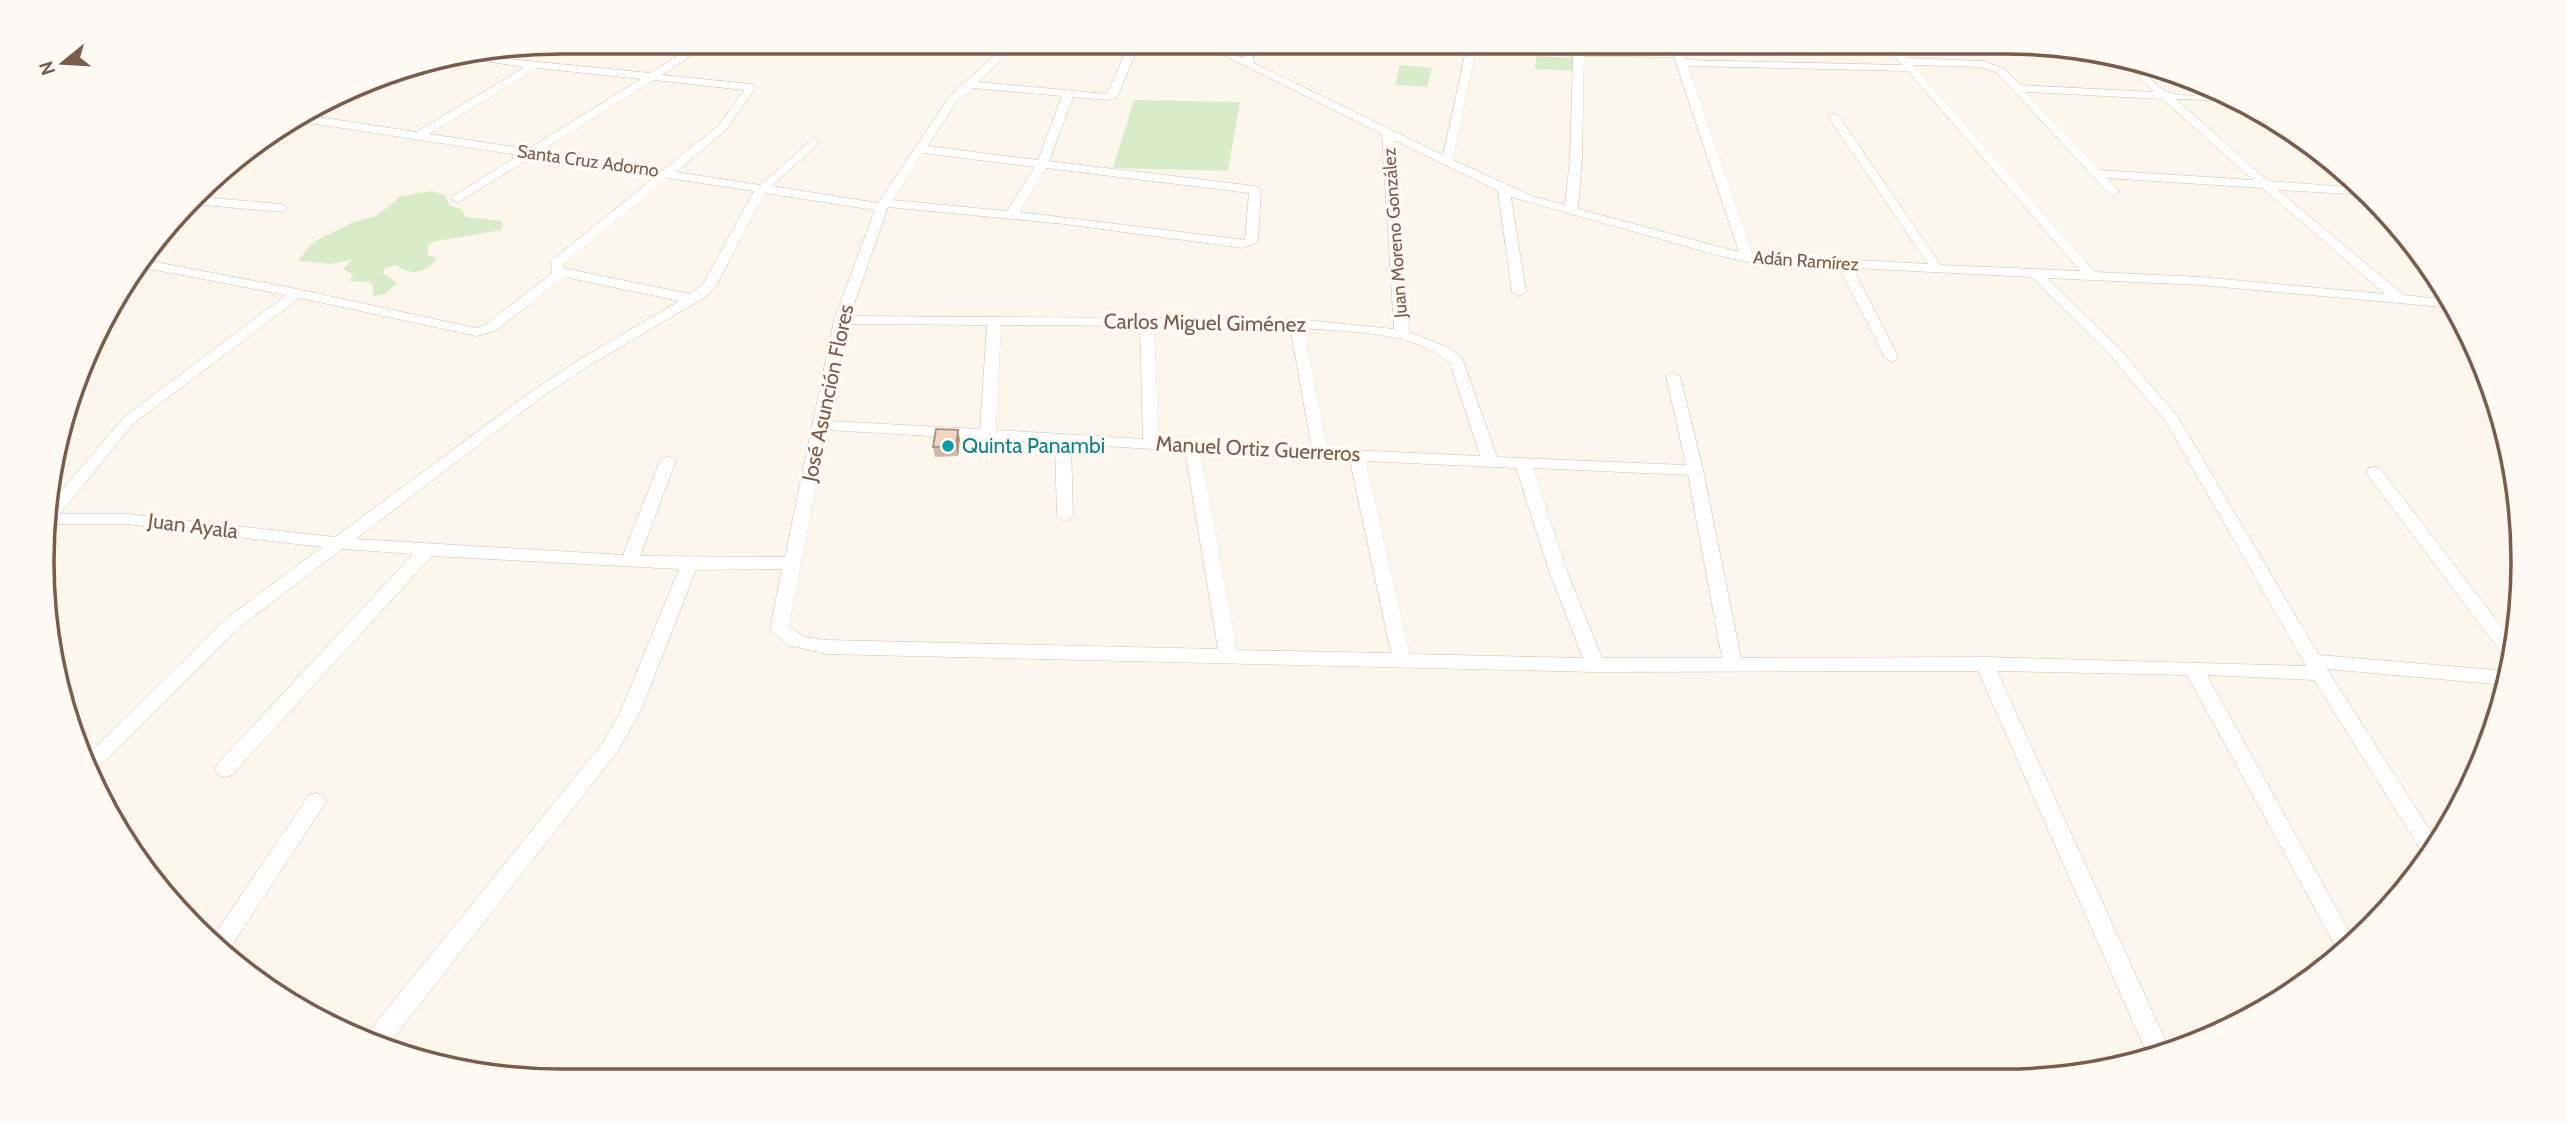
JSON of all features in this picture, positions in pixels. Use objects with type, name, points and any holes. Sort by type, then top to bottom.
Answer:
[{"type":"street","points":[[457,199],[689,54]]},
{"type":"street","name":"José Asunción Flores","points":[[1003,54],[953,99],[883,205],[841,320],[779,629],[788,639],[804,645],[826,647],[1229,657]]},
{"type":"street","points":[[969,84],[1101,98],[1113,96],[1130,54]]},
{"type":"street","name":"Adán Ramírez","points":[[1226,54],[1504,189],[1571,211],[1748,258],[2200,281],[2440,303]]},
{"type":"street","points":[[1248,54],[1250,66]]},
{"type":"street","points":[[1447,162],[1471,54]]},
{"type":"street","points":[[1571,211],[1576,158],[1579,54]]},
{"type":"street","points":[[1678,54],[1748,258]]},
{"type":"street","points":[[1697,54],[1908,65],[1983,64],[2001,71],[2114,192]]},
{"type":"street","points":[[1898,54],[1972,136],[2090,275]]},
{"type":"street","points":[[488,60],[751,88],[722,128],[556,264],[557,271],[692,299]]},
{"type":"street","points":[[414,136],[531,64]]},
{"type":"street","points":[[2141,74],[2264,184],[2400,299]]},
{"type":"street","points":[[2018,88],[2208,98]]},
{"type":"street","points":[[1011,214],[1042,165],[1068,95]]},
{"type":"street","points":[[1834,117],[1937,268]]},
{"type":"street","name":"Santa Cruz Adorno","points":[[311,120],[883,205],[1011,214],[1243,244],[1251,242],[1255,190],[1042,165]]},
{"type":"street","name":"Juan Moreno González","points":[[1388,132],[1402,334]]},
{"type":"street","points":[[95,761],[233,623],[530,400],[585,362],[692,299],[709,286],[750,206],[762,189],[814,142]]},
{"type":"street","points":[[920,149],[1042,165]]},
{"type":"street","points":[[2095,173],[2349,191]]},
{"type":"street","points":[[1504,189],[1519,292]]},
{"type":"street","points":[[204,202],[282,208]]},
{"type":"street","points":[[1844,264],[1892,358]]},
{"type":"street","points":[[150,265],[298,293],[476,332],[489,328],[562,272]]},
{"type":"street","points":[[2035,273],[2065,306],[2115,352],[2173,420],[2317,667],[2426,842]]},
{"type":"street","points":[[57,508],[129,420],[298,293]]},
{"type":"street","name":"Carlos Miguel Giménez","points":[[841,320],[1296,323],[1402,334],[1445,351],[1457,362],[1490,461]]},
{"type":"street","points":[[988,435],[994,320]]},
{"type":"street","points":[[1147,321],[1151,443]]},
{"type":"street","points":[[1296,323],[1321,452]]},
{"type":"street","points":[[1673,376],[1695,470],[1733,664]]},
{"type":"street","name":"Manuel Ortiz Guerreros","points":[[821,425],[1357,456],[1695,470]]},
{"type":"street","points":[[1063,439],[1065,516]]},
{"type":"street","points":[[1192,447],[1229,657],[1594,666],[1984,664],[2193,668],[2317,667],[2497,677]]},
{"type":"street","points":[[1357,456],[1402,661]]},
{"type":"street","points":[[629,561],[668,461]]},
{"type":"street","points":[[1523,463],[1558,571],[1594,666]]},
{"type":"street","points":[[2374,472],[2504,642]]},
{"type":"street","name":"Juan Ayala","points":[[56,517],[127,519],[337,543],[428,549],[690,564],[792,564]]},
{"type":"street","points":[[225,769],[428,549]]},
{"type":"street","points":[[381,1035],[611,746],[631,710],[690,564]]},
{"type":"street","points":[[1984,664],[2156,1045]]},
{"type":"street","points":[[2193,668],[2342,939]]},
{"type":"street","points":[[223,940],[316,801]]},
{"type":"green space","points":[[1536,56],[1573,58],[1573,71],[1535,69]]},
{"type":"green space","points":[[1400,65],[1432,68],[1427,87],[1395,85]]},
{"type":"green space","points":[[1134,100],[1240,102],[1228,171],[1113,168]]},
{"type":"green space","points":[[431,191],[445,195],[450,206],[461,209],[466,217],[501,221],[501,230],[436,241],[428,245],[428,256],[437,257],[429,267],[419,272],[407,271],[397,265],[385,268],[383,273],[397,283],[385,294],[373,296],[373,285],[368,282],[349,281],[354,275],[343,269],[353,259],[332,264],[299,261],[317,240],[354,222],[376,216],[401,196]]},
{"type":"building","points":[[936,429],[958,430],[956,446],[933,447]]},
{"type":"place","name":"Quinta Panambi","points":[[948,446]]}]
